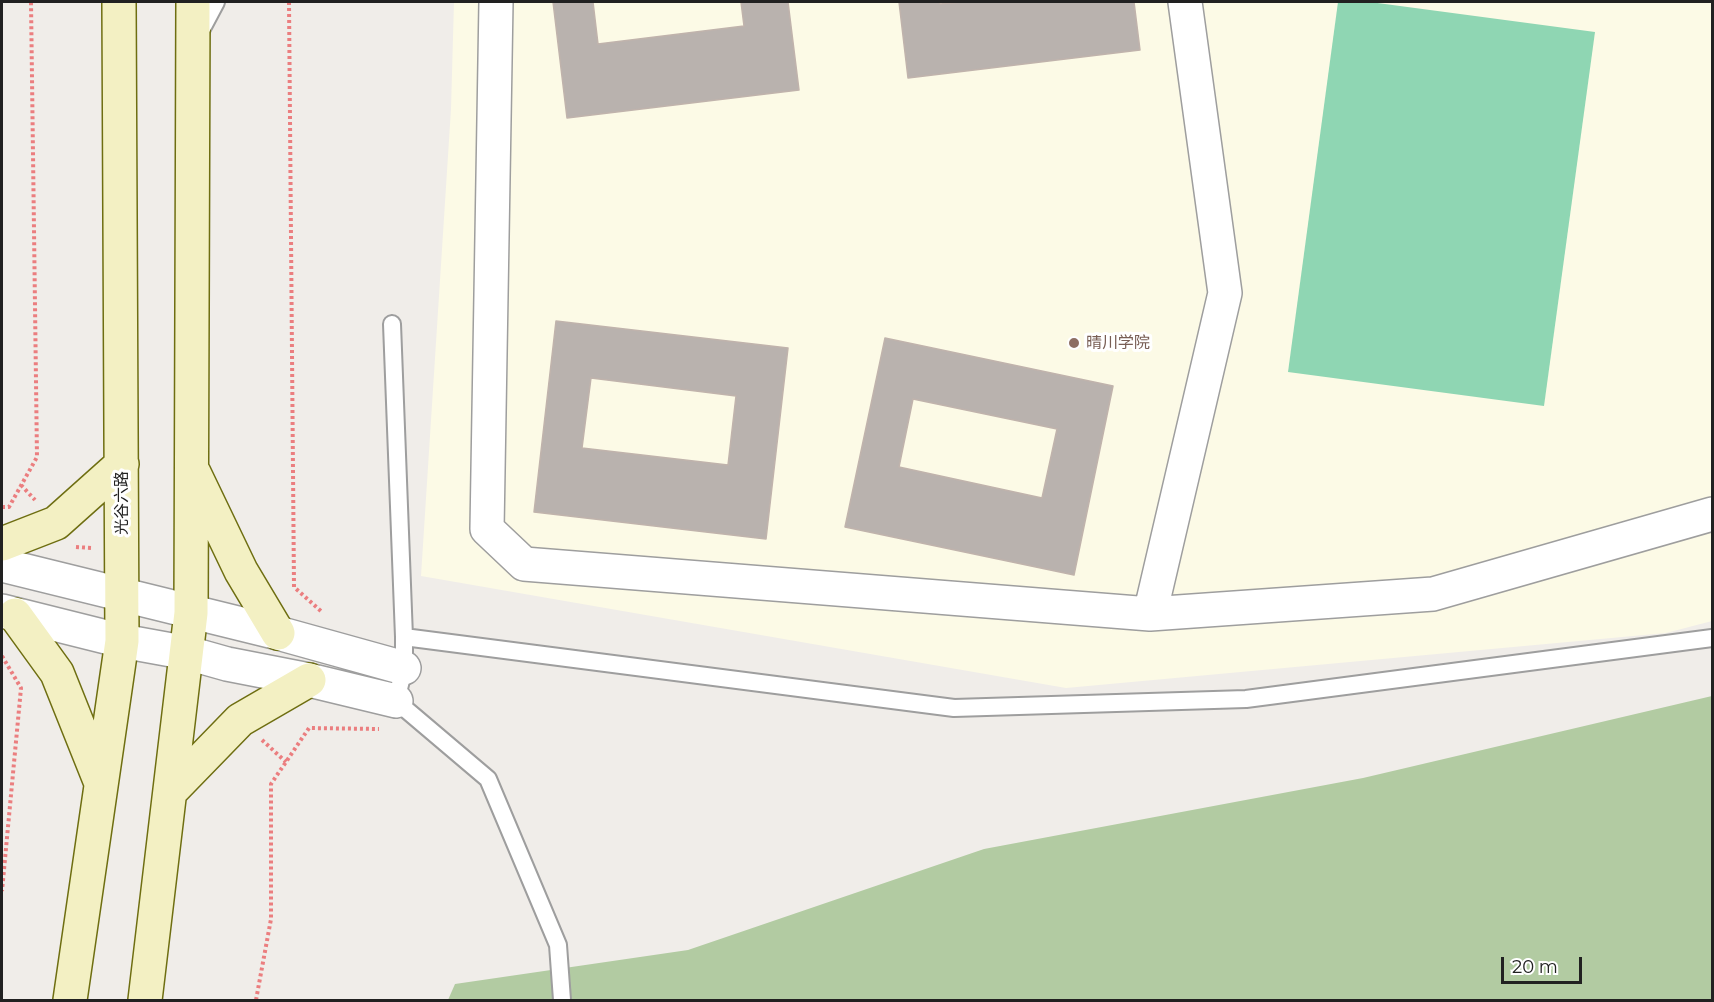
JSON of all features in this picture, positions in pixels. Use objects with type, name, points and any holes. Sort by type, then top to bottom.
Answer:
[{"type":"main road","name":"光谷六路","points":[[70,1000],[103,787],[122,641],[124,597],[119,2]]},
{"type":"main road","points":[[145,1000],[188,653],[190,613],[193,2]]},
{"type":"main road","points":[[2,544],[56,523],[122,464]]},
{"type":"main road","points":[[191,467],[241,571],[278,633]]},
{"type":"main road","points":[[8,613],[57,673],[103,787]]},
{"type":"main road","points":[[171,791],[240,720],[309,680]]},
{"type":"street","points":[[496,2],[487,529],[524,564],[1150,614],[1433,594],[1713,514]]},
{"type":"street","points":[[1150,614],[1225,293],[1185,2]]},
{"type":"street","points":[[2,565],[124,597],[278,633],[404,652]]},
{"type":"street","points":[[8,613],[122,641],[188,653],[227,664],[309,680],[396,701]]},
{"type":"lane","points":[[192,48],[216,2]]},
{"type":"lane","points":[[392,324],[404,652],[396,701],[488,779],[558,945],[562,1000]]},
{"type":"lane","points":[[404,652],[954,708],[1246,699],[1713,638]]},
{"type":"path","points":[[2,507],[9,507],[37,457],[31,2]]},
{"type":"path","points":[[289,2],[294,587],[328,618]]},
{"type":"path","points":[[2,656],[21,688],[2,891]]},
{"type":"path","points":[[256,1000],[271,919],[271,784],[309,728],[385,729],[396,701]]},
{"type":"shaded area","name":"晴川学院","points":[[454,2],[1712,2],[1712,621],[1666,633],[1066,688],[421,576],[451,109]]},
{"type":"green space","points":[[1338,2],[1370,2],[1595,32],[1544,406],[1288,372]]},
{"type":"green space","points":[[1712,696],[1712,1000],[448,1000],[455,984],[688,950],[984,849],[1363,778]]},
{"type":"building","points":[[553,2],[593,2],[598,44],[744,26],[741,2],[788,2],[799,90],[567,118]]},
{"type":"building","points":[[899,2],[939,2],[940,4],[1134,2],[1140,50],[908,78]]},
{"type":"building","points":[[556,321],[788,348],[766,539],[534,512]],"holes":[[[591,378],[736,396],[728,465],[582,448]]]},
{"type":"building","points":[[885,338],[1113,386],[1074,575],[845,527]],"holes":[[[913,399],[1057,429],[1042,498],[899,467]]]},
{"type":"place","name":"晴川学院","points":[[1074,343]]}]
